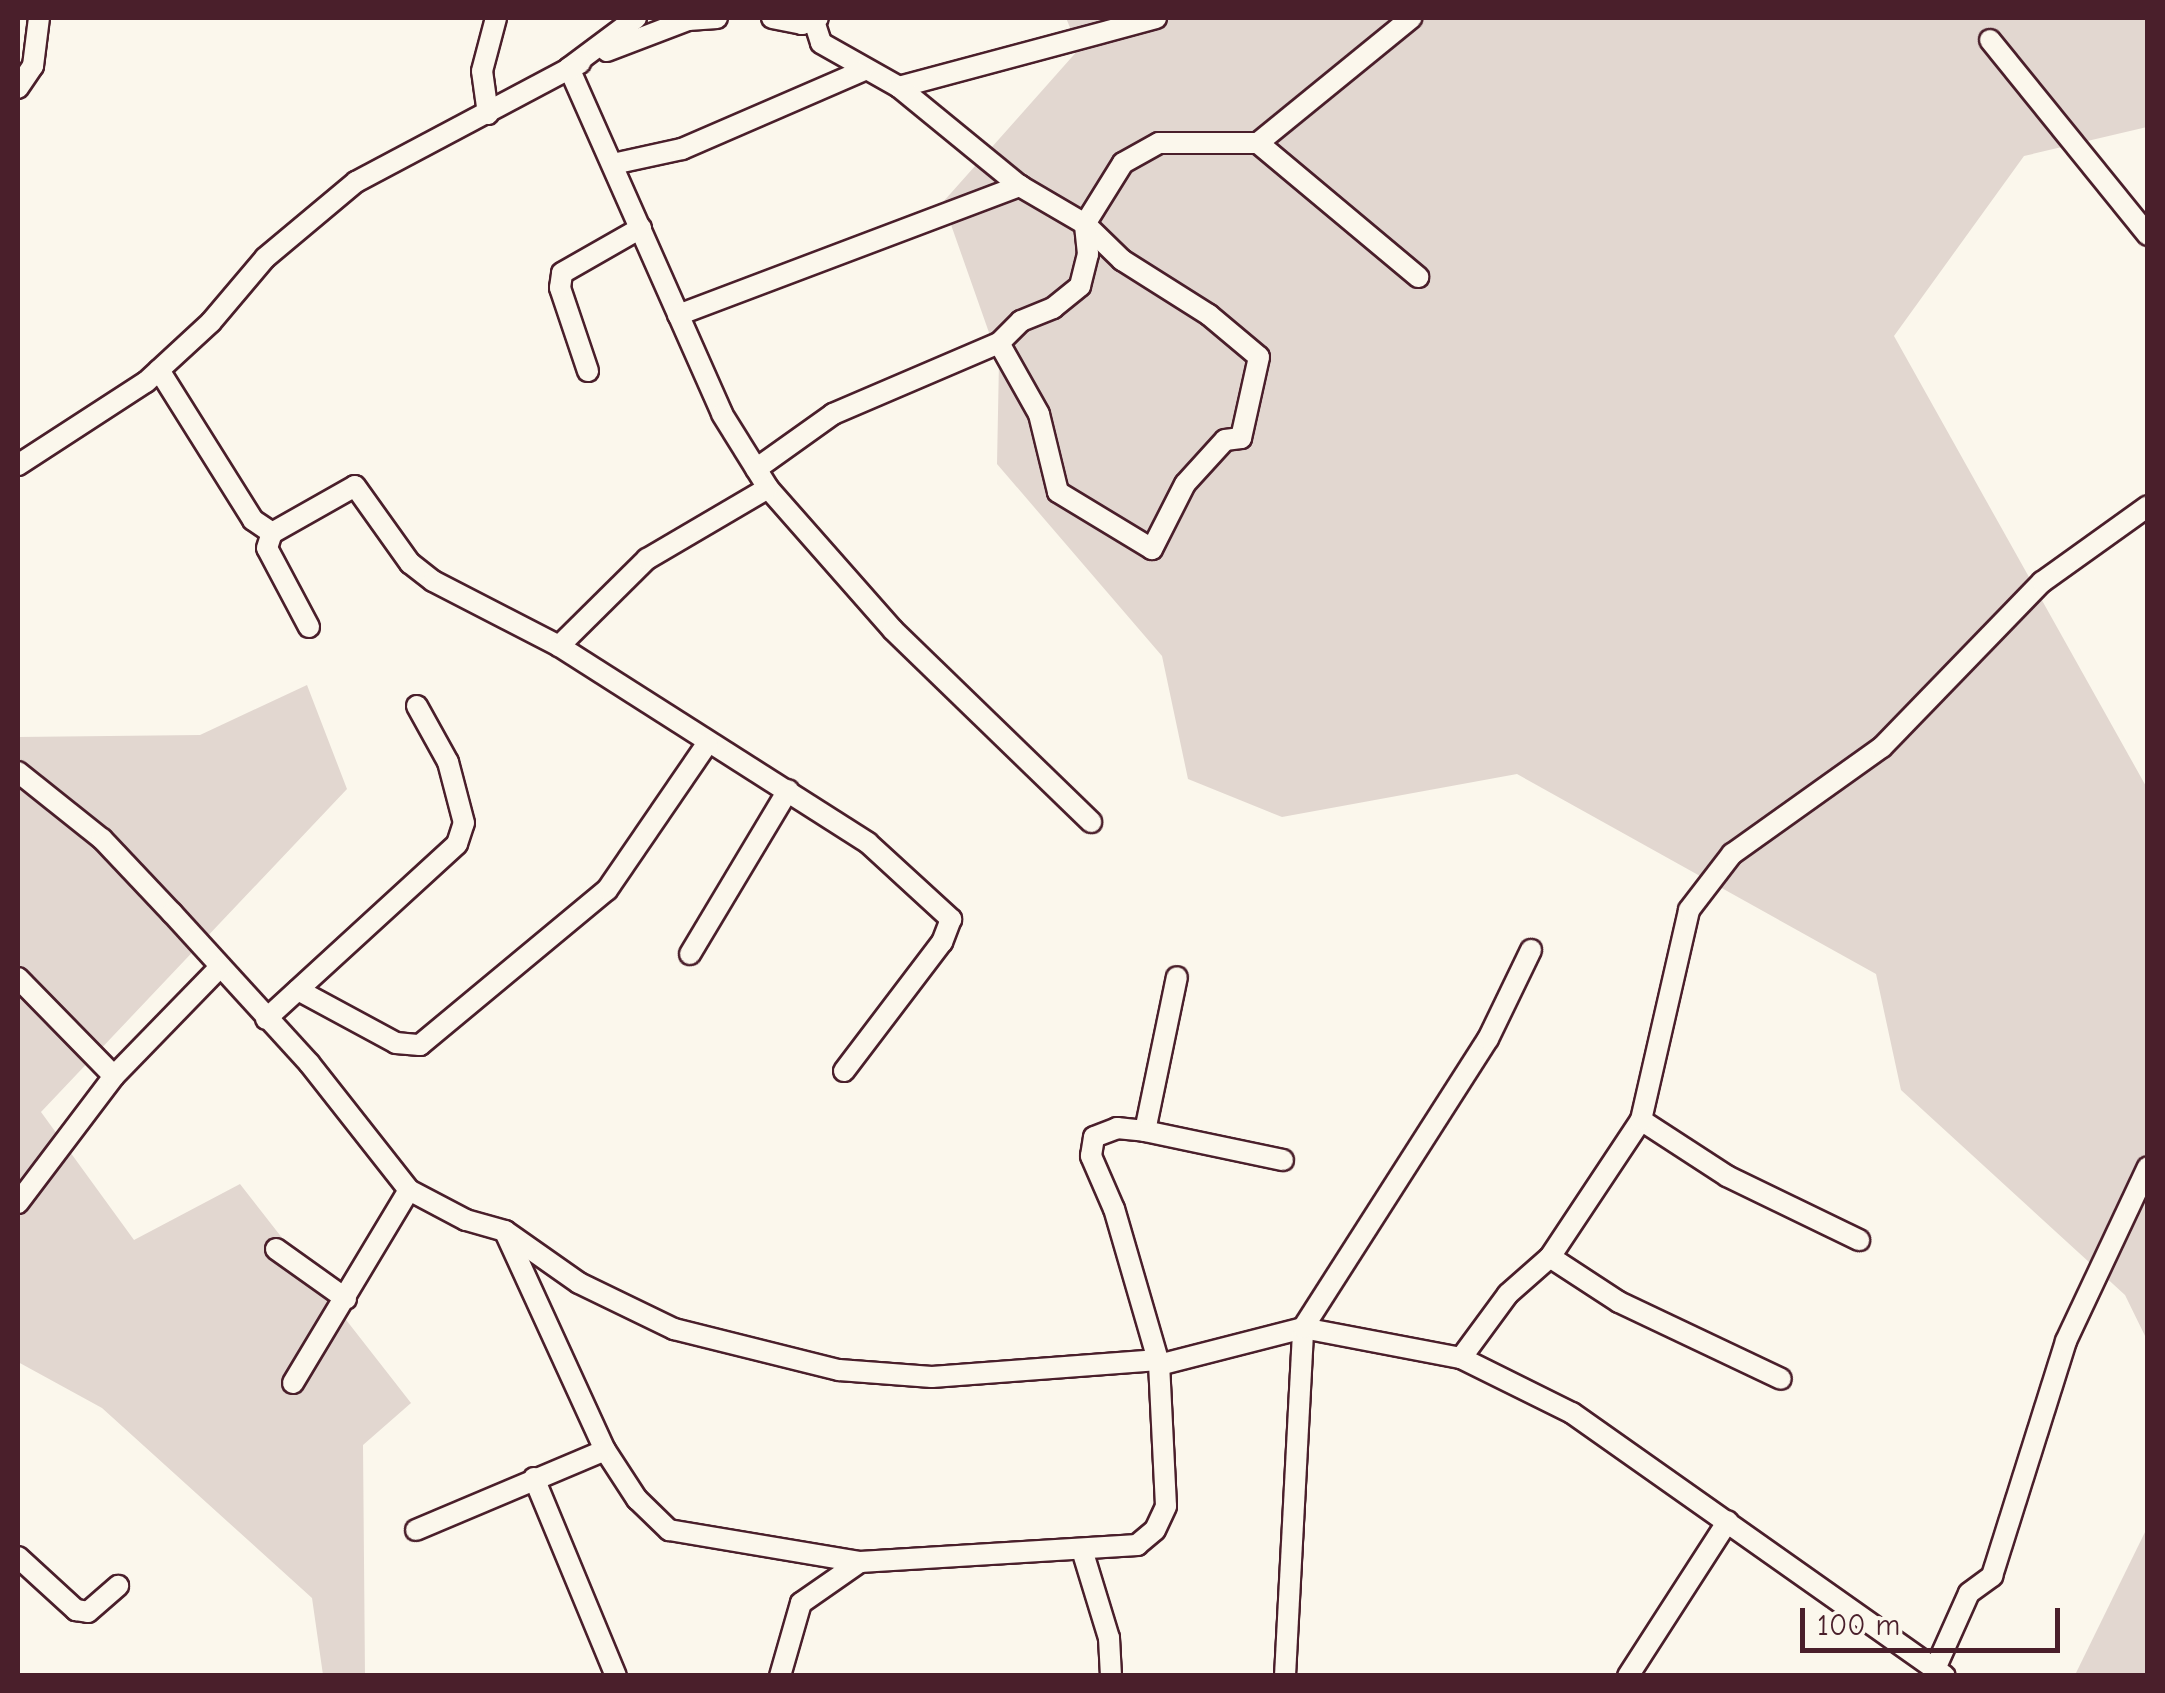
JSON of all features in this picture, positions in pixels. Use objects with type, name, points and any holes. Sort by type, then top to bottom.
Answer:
[{"type":"street","points":[[18,88],[33,66],[38,18]]},
{"type":"street","points":[[488,114],[482,72],[496,18]]},
{"type":"street","points":[[570,68],[636,18]]},
{"type":"street","points":[[18,466],[159,370],[265,258],[356,182],[570,68],[688,20],[717,18]]},
{"type":"street","points":[[772,18],[816,19],[821,42],[862,71],[899,87],[1020,186],[1085,224],[1122,260],[1209,316],[1259,358],[1241,438],[1225,440],[1196,471],[1152,550],[1058,492],[1038,414],[999,343]]},
{"type":"street","points":[[899,87],[1156,18]]},
{"type":"street","points":[[756,469],[833,414],[999,343],[1021,321],[1054,308],[1080,286],[1088,254],[1085,224],[1132,156],[1160,143],[1258,143],[1412,18]]},
{"type":"street","points":[[1990,40],[2148,235]]},
{"type":"street","points":[[570,68],[722,414],[768,488],[926,664],[1091,822]]},
{"type":"street","points":[[613,164],[682,149],[862,71]]},
{"type":"street","points":[[1258,143],[1418,277]]},
{"type":"street","points":[[678,315],[1020,186]]},
{"type":"street","points":[[588,371],[560,288],[562,273],[640,228]]},
{"type":"street","points":[[159,370],[253,520],[272,533]]},
{"type":"street","points":[[309,627],[267,548],[272,533],[355,486],[410,563],[559,646],[706,744],[788,790],[868,843],[951,920],[942,942],[844,1071]]},
{"type":"street","points":[[559,646],[647,559],[768,488]]},
{"type":"street","points":[[1461,1358],[1508,1294],[1550,1256],[1640,1120],[1689,910],[1732,854],[1882,747],[2042,582],[2148,506]]},
{"type":"street","points":[[266,1019],[457,844],[464,823],[448,762],[417,706]]},
{"type":"street","points":[[298,990],[396,1043],[420,1045],[607,890],[706,744]]},
{"type":"street","points":[[20,776],[102,838],[309,1063],[409,1190],[466,1220],[505,1232],[579,1283],[674,1329],[839,1370],[932,1377],[1159,1363],[1303,1328],[1461,1358],[1559,1405],[1940,1672],[1968,1594],[1992,1576],[2066,1341],[2148,1166]]},
{"type":"street","points":[[690,954],[788,790]]},
{"type":"street","points":[[1285,1676],[1303,1328],[1488,1039],[1531,950]]},
{"type":"street","points":[[18,1203],[114,1076],[220,967]]},
{"type":"street","points":[[1145,1132],[1177,977]]},
{"type":"street","points":[[18,978],[114,1076]]},
{"type":"street","points":[[1640,1120],[1727,1176],[1859,1240]]},
{"type":"street","points":[[505,1232],[605,1450],[637,1500],[670,1530],[860,1562],[1083,1553],[1137,1545],[1155,1530],[1166,1506],[1159,1363],[1090,1146],[1106,1130],[1145,1132],[1282,1160]]},
{"type":"street","points":[[293,1382],[409,1190]]},
{"type":"street","points":[[276,1249],[346,1299]]},
{"type":"street","points":[[1550,1256],[1619,1302],[1782,1379]]},
{"type":"street","points":[[416,1530],[605,1450]]},
{"type":"street","points":[[534,1478],[616,1676]]},
{"type":"street","points":[[1628,1676],[1728,1520]]},
{"type":"street","points":[[1083,1553],[1109,1638],[1112,1676]]},
{"type":"street","points":[[18,1557],[76,1610],[88,1612],[118,1586]]},
{"type":"street","points":[[780,1676],[801,1603],[860,1562]]},
{"type":"shaded area","points":[[1066,18],[2147,18],[2147,127],[2024,156],[1894,336],[2147,788],[2147,1340],[2125,1295],[1901,1090],[1876,974],[1517,774],[1282,817],[1188,779],[1162,656],[997,464],[999,361],[943,202],[1079,49]]},
{"type":"shaded area","points":[[307,685],[347,789],[41,1112],[134,1240],[240,1184],[411,1403],[363,1445],[365,1675],[323,1675],[312,1598],[102,1408],[18,1362],[18,737],[200,735]]},
{"type":"shaded area","points":[[2147,1528],[2147,1675],[2075,1675]]}]
